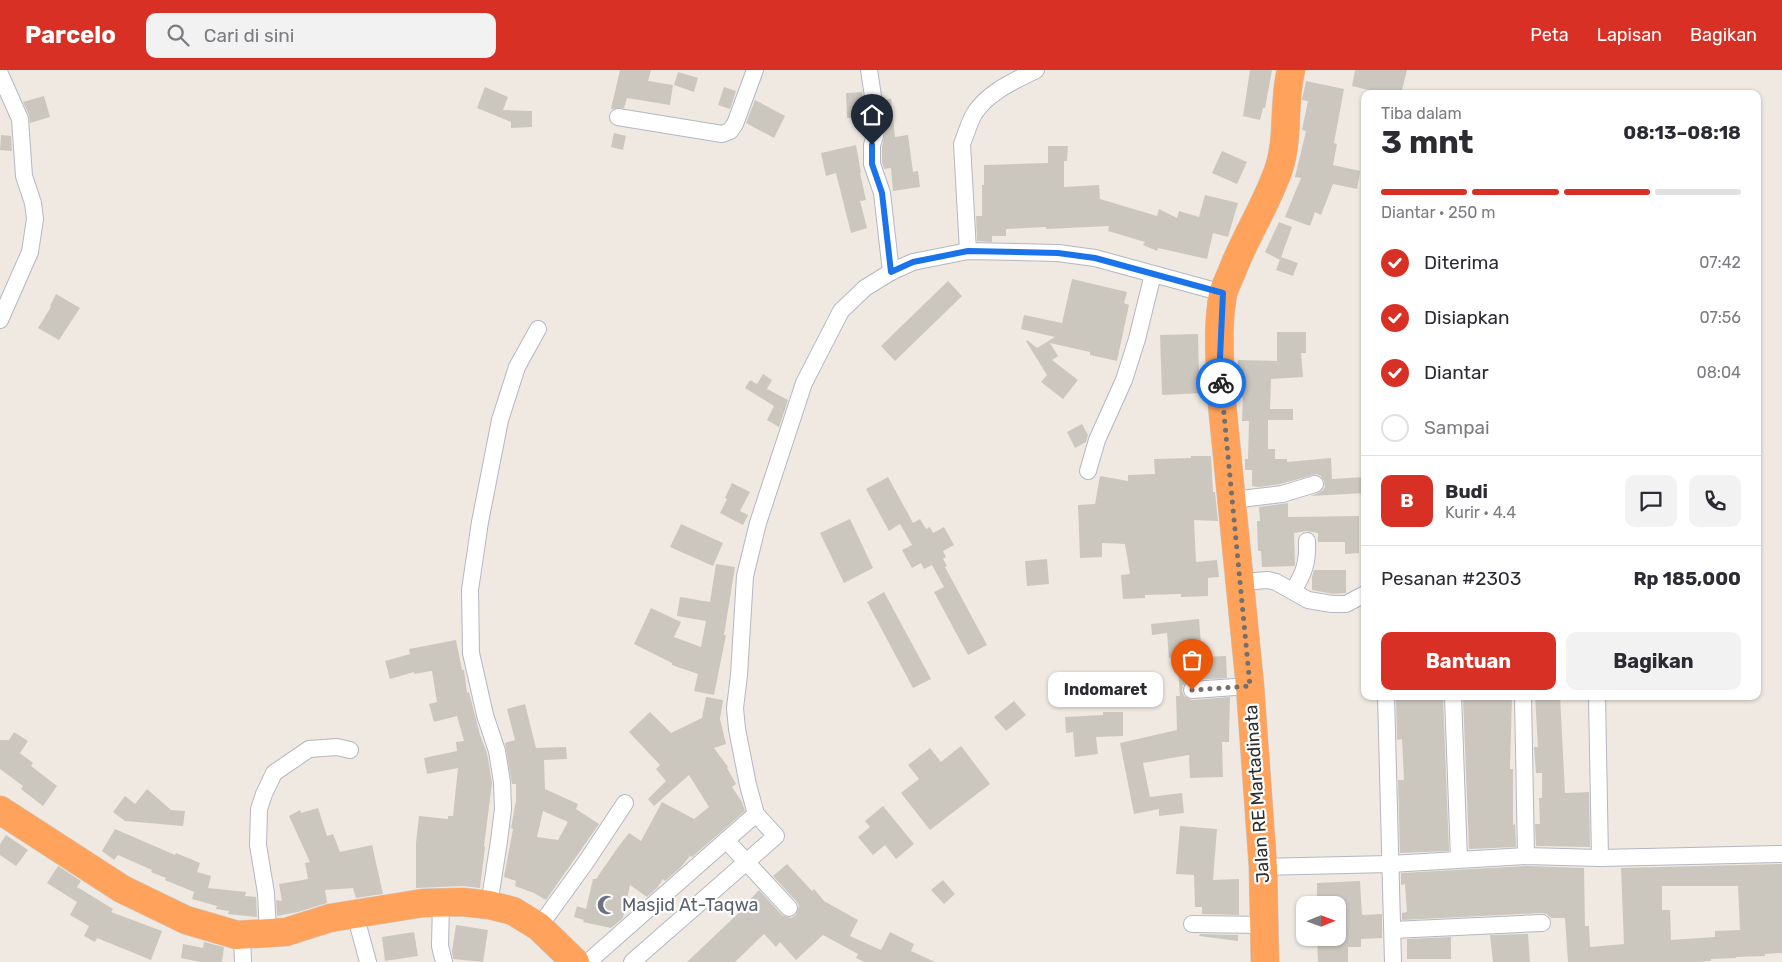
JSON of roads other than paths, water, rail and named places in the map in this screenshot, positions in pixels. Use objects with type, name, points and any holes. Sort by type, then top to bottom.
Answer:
[{"type":"highway","name":"Jalan RE Martadinata","points":[[1265,962],[1262,867],[1250,686],[1221,394],[1220,358],[1223,293],[1237,258],[1270,193],[1279,166],[1283,146],[1287,86],[1291,70]]},
{"type":"highway","points":[[0,810],[122,889],[186,920],[237,936],[286,932],[330,918],[423,903],[464,902],[513,911],[539,927],[575,962]]},
{"type":"street","points":[[618,117],[722,134],[730,131],[735,124],[755,70]]},
{"type":"street","points":[[868,70],[876,106],[877,122],[876,136],[872,145],[872,164],[882,193],[891,272]]},
{"type":"street","points":[[968,251],[962,144],[975,113],[992,94],[1036,70]]},
{"type":"street","points":[[0,74],[20,120],[24,176],[34,203],[35,218],[30,252],[0,320]]},
{"type":"street","points":[[632,962],[776,836],[756,814],[737,729],[735,708],[745,576],[756,532],[804,383],[842,311],[865,288],[891,272],[913,262],[968,251],[1058,253],[1095,258],[1223,293]]},
{"type":"street","points":[[1088,471],[1097,440],[1124,380],[1154,274]]},
{"type":"street","points":[[488,905],[500,842],[503,809],[502,782],[497,751],[485,715],[471,654],[470,590],[480,522],[500,420],[517,367],[538,329]]},
{"type":"street","points":[[1232,500],[1282,494],[1315,484]]},
{"type":"street","points":[[1293,592],[1304,574],[1308,557],[1307,541]]},
{"type":"street","points":[[1240,582],[1268,580],[1286,586],[1308,600],[1332,604],[1346,604],[1361,596]]},
{"type":"street","points":[[1192,690],[1250,686]]},
{"type":"street","points":[[1386,700],[1393,962]]},
{"type":"street","points":[[1453,700],[1459,859]]},
{"type":"street","points":[[1522,700],[1526,856]]},
{"type":"street","points":[[1597,700],[1600,858]]},
{"type":"street","points":[[243,962],[255,934],[266,893],[258,845],[260,809],[264,794],[274,773],[310,749],[337,748],[350,750]]},
{"type":"street","points":[[539,927],[586,862],[625,803]]},
{"type":"street","points":[[588,962],[756,814]]},
{"type":"street","points":[[726,840],[789,908]]},
{"type":"street","points":[[1262,867],[1390,864],[1526,856],[1600,858],[1782,854]]},
{"type":"street","points":[[441,902],[440,946],[444,962]]},
{"type":"street","points":[[355,914],[368,962]]},
{"type":"street","points":[[1393,930],[1542,922]]},
{"type":"street","points":[[1192,924],[1264,925]]},
{"type":"place","name":"Indomaret","points":[[1192,690]]},
{"type":"place","name":"Masjid At-Taqwa","points":[[607,905]]}]
